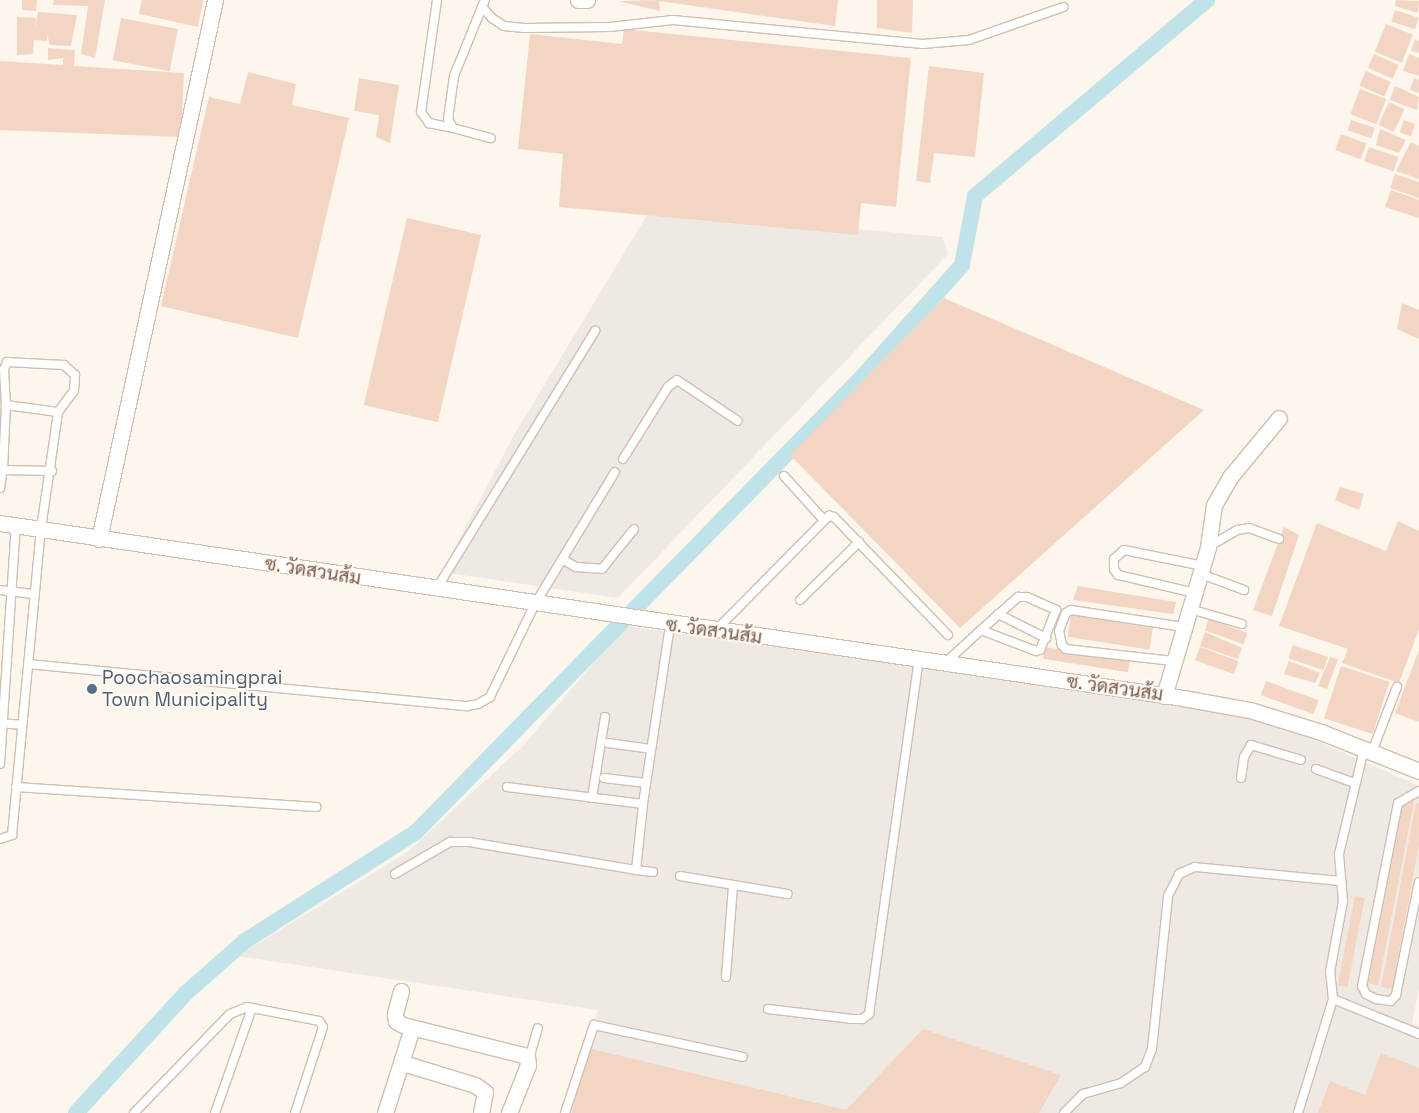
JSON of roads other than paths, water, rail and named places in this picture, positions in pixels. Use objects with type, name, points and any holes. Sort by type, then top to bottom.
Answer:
[{"type":"street","points":[[100,539],[215,0]]},
{"type":"street","points":[[578,0],[587,0]]},
{"type":"street","points":[[1164,696],[1202,570],[1208,547],[1214,505],[1231,476],[1279,418]]},
{"type":"street","name":"ซ. วัดสวนส้ม","points":[[0,523],[436,590],[1250,710],[1419,771]]},
{"type":"street","points":[[401,991],[394,1009],[396,1021],[412,1028],[520,1054],[529,1059],[509,1113]]},
{"type":"street","points":[[385,1113],[403,1064],[412,1028]]},
{"type":"street","points":[[403,1064],[475,1085],[484,1092],[481,1113]]},
{"type":"lane","points":[[437,0],[421,112],[429,123],[490,138]]},
{"type":"lane","points":[[453,128],[448,119],[448,102],[454,76],[484,3],[504,26],[524,28],[610,27],[663,20],[923,44],[968,40],[1062,7]]},
{"type":"lane","points":[[436,590],[595,331]]},
{"type":"lane","points":[[0,488],[3,470],[6,405],[4,368],[7,362],[64,365],[72,370],[75,382],[69,401],[58,412],[52,471],[41,529],[12,835],[0,839]]},
{"type":"lane","points":[[623,459],[668,387],[678,380],[738,421]]},
{"type":"lane","points":[[6,405],[58,412]]},
{"type":"lane","points":[[3,470],[52,471]]},
{"type":"lane","points":[[28,664],[466,706],[490,697],[535,604],[615,472]]},
{"type":"lane","points":[[784,476],[823,519]]},
{"type":"lane","points":[[715,631],[823,519],[834,517],[948,635]]},
{"type":"lane","points":[[0,764],[1,723],[16,525]]},
{"type":"lane","points":[[1208,547],[1238,530],[1249,528],[1278,539]]},
{"type":"lane","points":[[562,559],[576,567],[602,569],[634,529]]},
{"type":"lane","points":[[800,600],[859,542]]},
{"type":"lane","points":[[1195,593],[1118,575],[1114,569],[1114,559],[1124,550],[1202,570],[1244,590]]},
{"type":"lane","points":[[0,590],[35,594]]},
{"type":"lane","points":[[944,664],[998,614],[1021,595],[1054,607],[1055,617],[1046,638],[1036,651],[981,630]]},
{"type":"lane","points":[[1190,609],[1242,624]]},
{"type":"lane","points":[[1174,661],[1066,648],[1062,646],[1059,631],[1066,612],[1071,610],[1184,627]]},
{"type":"lane","points":[[998,614],[1046,638]]},
{"type":"lane","points":[[636,870],[643,804],[670,624]]},
{"type":"lane","points":[[768,1009],[852,1019],[862,1019],[869,1014],[919,660]]},
{"type":"lane","points":[[1298,1113],[1333,999],[1330,972],[1343,901],[1340,881],[1340,854],[1354,782],[1397,687]]},
{"type":"lane","points":[[592,798],[605,717]]},
{"type":"lane","points":[[1,723],[22,725]]},
{"type":"lane","points":[[608,743],[651,749]]},
{"type":"lane","points":[[1241,778],[1244,757],[1251,745],[1301,760]]},
{"type":"lane","points":[[1316,769],[1354,782]]},
{"type":"lane","points":[[604,778],[646,783]]},
{"type":"lane","points":[[16,787],[316,807]]},
{"type":"lane","points":[[507,787],[643,804]]},
{"type":"lane","points":[[1419,790],[1398,804],[1362,986],[1366,994],[1376,1000],[1391,1001],[1396,995],[1419,882]]},
{"type":"lane","points":[[395,874],[450,842],[469,842],[653,872]]},
{"type":"lane","points":[[1064,1113],[1083,1094],[1125,1081],[1145,1068],[1152,1049],[1168,896],[1179,874],[1195,867],[1340,881]]},
{"type":"lane","points":[[680,876],[787,894]]},
{"type":"lane","points":[[726,977],[733,885]]},
{"type":"lane","points":[[1333,999],[1419,1034]]},
{"type":"lane","points":[[215,1113],[252,1008]]},
{"type":"lane","points":[[134,1113],[230,1014],[252,1008],[319,1020],[322,1027],[294,1113]]},
{"type":"lane","points":[[565,1113],[594,1025],[743,1057]]},
{"type":"lane","points":[[529,1059],[538,1028]]},
{"type":"waterway","points":[[76,1113],[186,993],[245,941],[416,832],[862,377],[962,265],[975,196],[1207,0]]},
{"type":"place","name":"Poochaosamingprai Town Municipality","points":[[92,689]]}]
